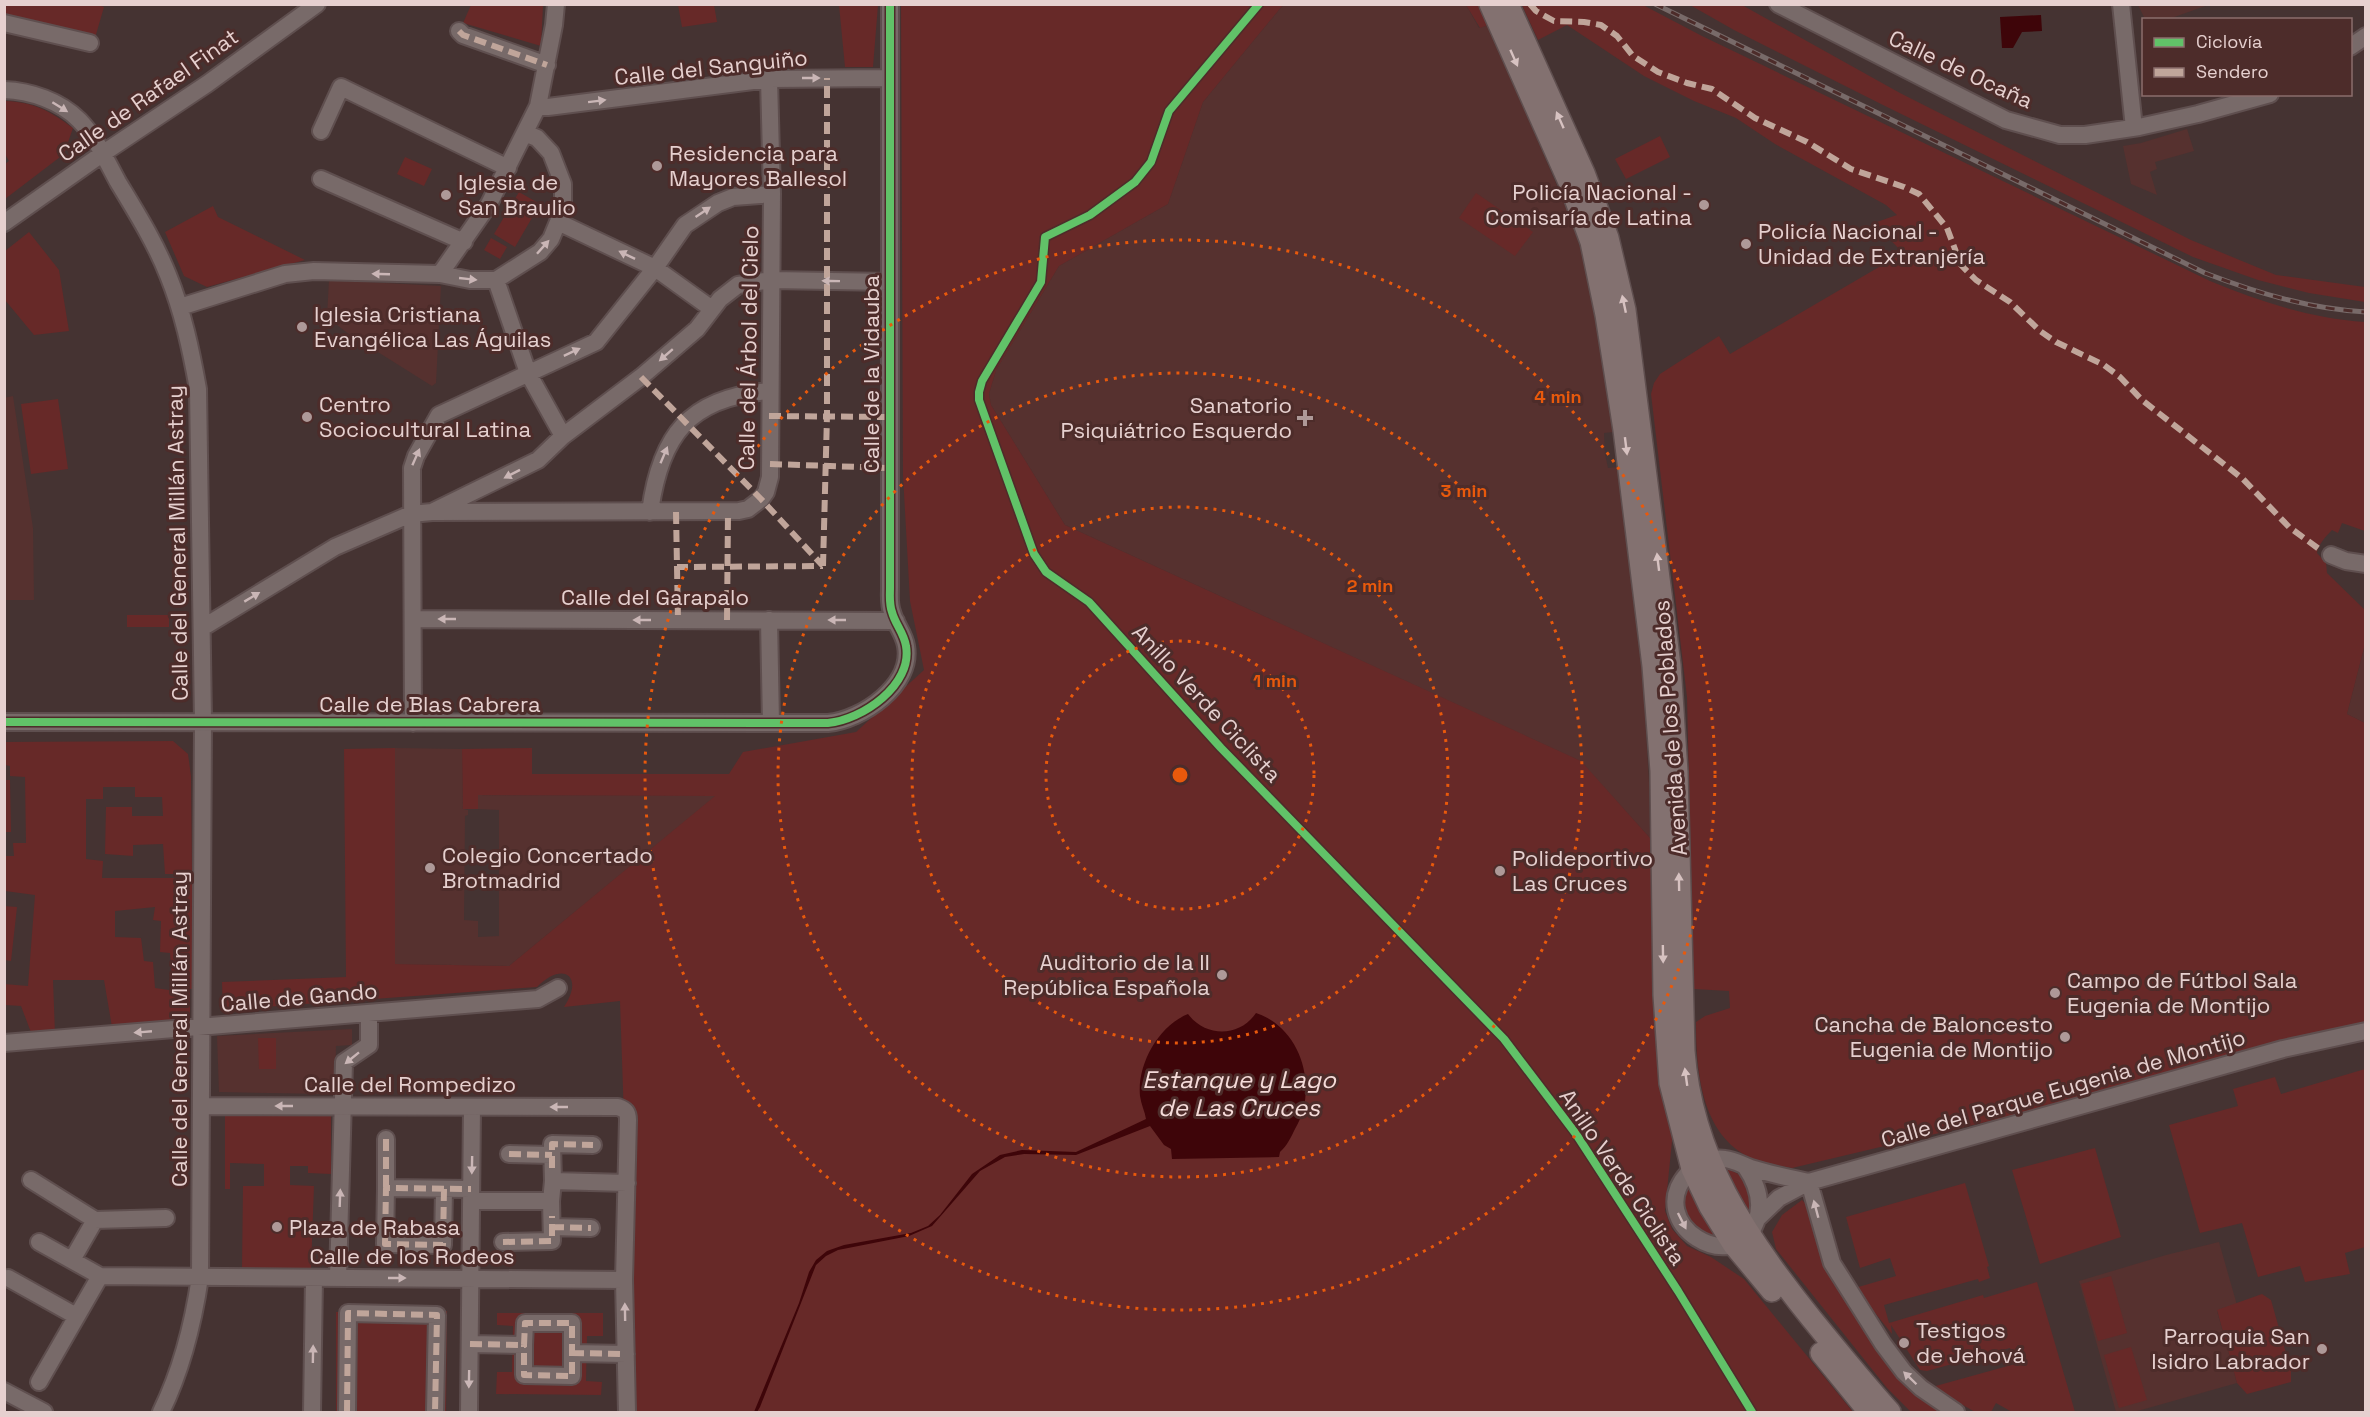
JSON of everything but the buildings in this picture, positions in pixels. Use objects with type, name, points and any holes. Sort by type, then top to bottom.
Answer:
[{"type":"main road","name":"Avenida de los Poblados","points":[[1490,4],[1569,182],[1592,242],[1606,315],[1624,430],[1653,666],[1661,771],[1664,995],[1670,1083],[1700,1165],[1723,1191],[1746,1232],[1869,1413]]},
{"type":"main road","name":"Avenida de los Poblados","points":[[1508,4],[1584,173],[1608,238],[1625,310],[1670,665],[1677,772],[1686,1080],[1700,1165]]},
{"type":"main road","name":"Avenida de los Poblados","points":[[1746,1232],[1776,1274],[1890,1413]]},
{"type":"street","name":"Calle de Rafael Finat","points":[[4,223],[207,84],[317,4]]},
{"type":"street","points":[[440,274],[489,204],[538,106],[556,4]]},
{"type":"street","name":"Calle de la Vidauba","points":[[855,717],[890,691],[905,669],[906,645],[891,611],[890,588],[890,4]]},
{"type":"street","name":"Calle de Ocaña","points":[[1778,4],[2006,120],[2060,135],[2085,135],[2134,128],[2198,114],[2263,96]]},
{"type":"street","points":[[2121,4],[2134,128]]},
{"type":"street","points":[[4,23],[90,44]]},
{"type":"street","points":[[459,31],[463,35],[547,65]]},
{"type":"street","points":[[2352,46],[2366,36]]},
{"type":"street","name":"Calle del Sanguiño","points":[[538,106],[548,107],[769,79],[889,78]]},
{"type":"street","name":"Calle del Árbol del Cielo","points":[[432,512],[739,512],[748,509],[761,499],[766,492],[770,477],[772,194],[769,79]]},
{"type":"street","points":[[321,131],[341,87],[508,168]]},
{"type":"street","name":"Calle del General Millán Astray","points":[[4,90],[31,93],[64,108],[80,120],[156,247],[180,307],[192,348],[198,389],[203,721],[200,1277],[187,1345],[175,1383],[161,1413]]},
{"type":"street","points":[[180,307],[285,274],[314,271],[440,274],[470,280],[496,280],[540,252],[550,239],[563,204],[563,184],[552,153],[537,138],[525,133]]},
{"type":"street","points":[[321,179],[464,242]]},
{"type":"street","points":[[413,723],[414,619],[411,514],[413,462],[439,415],[596,342],[655,268],[685,225],[733,197],[772,194]]},
{"type":"street","points":[[558,222],[655,268],[712,309]]},
{"type":"street","points":[[496,280],[528,373],[563,436]]},
{"type":"street","points":[[202,628],[335,547],[411,514],[432,512],[538,460],[563,436],[649,370],[697,329],[712,309],[738,285],[771,280],[890,282]]},
{"type":"street","points":[[650,512],[654,483],[663,455],[674,435],[721,399],[745,393],[769,391]]},
{"type":"street","points":[[484,488],[479,503],[490,513]]},
{"type":"street","points":[[2331,555],[2346,561],[2366,564]]},
{"type":"street","name":"Calle del Garapalo","points":[[414,619],[896,621]]},
{"type":"street","points":[[770,620],[771,723]]},
{"type":"street","name":"Calle de Blas Cabrera","points":[[4,722],[828,723],[855,717]]},
{"type":"street","name":"Calle de Gando","points":[[4,1043],[538,999],[558,988]]},
{"type":"street","points":[[338,1278],[344,1062],[369,1045],[369,1014]]},
{"type":"street","name":"Calle del Parque Eugenia de Montijo","points":[[1746,1232],[1785,1194],[1809,1182],[2283,1049],[2366,1031]]},
{"type":"street","name":"Calle del Rompedizo","points":[[201,1106],[618,1107],[624,1109],[628,1114],[627,1183]]},
{"type":"street","points":[[469,1413],[472,1107]]},
{"type":"street","points":[[386,1139],[385,1245],[443,1245],[444,1189]]},
{"type":"street","points":[[502,1242],[552,1241],[552,1144],[593,1145]]},
{"type":"street","points":[[509,1154],[552,1155]]},
{"type":"street","name":"Calle del Parque Eugenia de Montijo","points":[[1700,1165],[1726,1159],[1744,1166],[1809,1182]]},
{"type":"street","points":[[1700,1165],[1680,1185],[1676,1197],[1677,1211],[1690,1234],[1700,1241],[1718,1246],[1746,1232],[1758,1192],[1756,1183],[1744,1166]]},
{"type":"street","points":[[31,1180],[95,1220],[72,1260]]},
{"type":"street","points":[[553,1181],[627,1183],[624,1280],[627,1413]]},
{"type":"street","points":[[1809,1182],[1832,1263],[1883,1344],[1904,1372],[1921,1388],[1956,1413]]},
{"type":"street","points":[[386,1188],[444,1189],[471,1195],[551,1201]]},
{"type":"street","name":"Calle del General Millán Astray","points":[[95,1220],[165,1218]]},
{"type":"street","points":[[552,1227],[591,1228]]},
{"type":"street","points":[[39,1242],[100,1276],[200,1277]]},
{"type":"street","points":[[39,1382],[100,1276]]},
{"type":"street","name":"Calle de los Rodeos","points":[[200,1277],[624,1280]]},
{"type":"street","points":[[8,1278],[76,1316]]},
{"type":"street","points":[[312,1413],[314,1278]]},
{"type":"street","points":[[347,1413],[348,1313],[437,1315],[435,1413]]},
{"type":"street","points":[[525,1323],[572,1323],[572,1376],[524,1375],[524,1345],[525,1323]]},
{"type":"street","points":[[470,1344],[524,1345]]},
{"type":"street","points":[[572,1353],[626,1354]]},
{"type":"street","points":[[4,1391],[44,1413]]},
{"type":"shaded area","points":[[96,4],[104,7],[95,38],[5,17],[5,5]]},
{"type":"shaded area","points":[[471,5],[543,5],[541,46],[463,23]]},
{"type":"shaded area","points":[[678,5],[714,5],[717,22],[682,27]]},
{"type":"shaded area","points":[[839,5],[878,5],[873,67],[845,67]]},
{"type":"shaded area","points":[[901,5],[1283,5],[1203,102],[1168,204],[1059,266],[996,370],[989,394],[991,405],[1065,525],[1581,761],[1650,838],[1661,1080],[1673,1131],[1665,1211],[1672,1229],[1687,1246],[1711,1257],[1744,1279],[1853,1412],[634,1412],[620,1001],[564,1007],[572,987],[568,975],[562,973],[546,979],[537,987],[223,1010],[222,982],[346,977],[344,749],[395,748],[395,964],[509,966],[715,796],[478,795],[478,809],[463,809],[462,749],[532,748],[532,774],[729,774],[743,752],[856,732],[924,670],[910,601],[903,475]]},
{"type":"shaded area","name":"Sanatorio Psiquiátrico Esquerdo","points":[[1283,5],[1466,5],[1479,28],[1488,25],[1571,218],[1594,292],[1613,432],[1604,433],[1605,454],[1608,468],[1618,467],[1641,648],[1650,838],[1580,761],[1065,525],[991,405],[989,394],[996,370],[1059,266],[1168,204],[1203,102]]},
{"type":"shaded area","points":[[1466,5],[1479,5],[1488,25],[1480,28]]},
{"type":"shaded area","points":[[1522,5],[1643,5],[1702,36],[2210,281],[2286,308],[2325,317],[2365,322],[2365,531],[2342,523],[2338,533],[2332,530],[2325,538],[2317,553],[2326,563],[2327,573],[2365,610],[2365,644],[2347,714],[2365,723],[2365,1032],[1792,1168],[1751,1158],[1734,1148],[1721,1134],[1705,1100],[1700,1080],[1696,1022],[1705,1016],[1730,1008],[1729,991],[1694,989],[1687,697],[1651,394],[1660,374],[1719,336],[1730,354],[1903,253],[1874,223],[1897,215],[1886,205],[1775,144],[1736,118],[1694,101],[1644,76],[1567,25],[1538,40]]},
{"type":"shaded area","points":[[1690,5],[1742,5],[1900,93],[2191,240],[2276,275],[2365,287],[2365,302],[2309,293],[2258,280],[2193,257],[1887,107],[1734,30]]},
{"type":"shaded area","points":[[2138,5],[2208,5],[2172,18],[2144,18]]},
{"type":"shaded area","points":[[5,101],[25,103],[41,108],[73,128],[64,154],[5,199],[5,164],[9,161],[5,154]]},
{"type":"shaded area","points":[[2187,129],[2194,151],[2155,162],[2157,169],[2150,172],[2157,195],[2131,184],[2123,146]]},
{"type":"shaded area","points":[[1660,136],[1670,157],[1626,179],[1615,159]]},
{"type":"shaded area","points":[[405,157],[432,169],[424,186],[397,174]]},
{"type":"shaded area","points":[[519,192],[540,204],[515,247],[494,234]]},
{"type":"shaded area","points":[[1476,193],[1533,232],[1515,256],[1459,218]]},
{"type":"shaded area","points":[[213,206],[218,217],[305,260],[207,287],[184,276],[165,232]]},
{"type":"shaded area","points":[[29,232],[59,270],[69,331],[34,335],[5,300],[5,251]]},
{"type":"shaded area","points":[[491,238],[507,247],[500,259],[484,250]]},
{"type":"shaded area","points":[[329,280],[441,286],[436,383],[432,386],[346,332],[327,317]]},
{"type":"shaded area","points":[[13,396],[33,528],[34,600],[5,600],[4,398]]},
{"type":"shaded area","points":[[58,399],[68,469],[31,474],[21,404]]},
{"type":"shaded area","points":[[127,615],[169,615],[169,627],[127,627]]},
{"type":"shaded area","points":[[2365,644],[2365,723],[2347,714]]},
{"type":"shaded area","points":[[173,741],[188,754],[191,776],[192,874],[165,874],[163,844],[133,845],[133,856],[105,854],[106,807],[132,807],[132,816],[163,816],[162,797],[135,797],[135,787],[103,787],[103,799],[86,799],[86,859],[103,861],[102,878],[195,878],[192,989],[173,989],[170,953],[160,952],[161,921],[153,920],[155,907],[115,911],[115,937],[141,938],[144,961],[153,962],[155,988],[190,993],[190,1021],[112,1027],[104,980],[53,980],[55,1034],[32,1035],[21,1006],[5,1005],[4,984],[28,986],[35,895],[5,891],[5,856],[14,856],[13,843],[26,843],[25,777],[10,776],[10,766],[5,765],[5,742]]},
{"type":"shaded area","points":[[395,748],[462,749],[463,809],[468,810],[468,815],[465,816],[464,920],[478,921],[478,937],[499,936],[499,810],[478,809],[478,795],[716,796],[509,966],[395,964]]},
{"type":"shaded area","points":[[5,780],[10,780],[11,832],[5,832]]},
{"type":"shaded area","points":[[4,906],[17,907],[11,961],[5,960]]},
{"type":"shaded area","points":[[352,1029],[352,1045],[336,1046],[335,1086],[327,1094],[219,1092],[217,1036]]},
{"type":"shaded area","points":[[258,1038],[276,1038],[276,1069],[259,1069]]},
{"type":"shaded area","points":[[2365,1069],[2365,1247],[2345,1253],[2350,1274],[2305,1282],[2300,1266],[2258,1277],[2242,1223],[2200,1233],[2169,1125],[2238,1106],[2233,1089],[2275,1077],[2281,1094]]},
{"type":"shaded area","points":[[225,1106],[331,1106],[331,1174],[308,1173],[308,1166],[290,1166],[290,1185],[314,1186],[311,1269],[242,1268],[243,1186],[264,1186],[264,1164],[230,1163],[230,1189],[225,1189]]},
{"type":"shaded area","points":[[2095,1148],[2121,1237],[2040,1264],[2012,1170]]},
{"type":"shaded area","points":[[1722,1169],[1730,1170],[1741,1176],[1748,1186],[1755,1205],[1748,1217]]},
{"type":"shaded area","points":[[1965,1183],[1989,1266],[1987,1267],[1990,1278],[1979,1282],[1978,1279],[1884,1305],[1889,1323],[1983,1295],[1984,1298],[2037,1282],[2075,1412],[2012,1412],[1996,1403],[1991,1412],[1975,1412],[1932,1387],[2015,1364],[2010,1348],[1927,1371],[1920,1370],[1891,1325],[1892,1334],[1855,1288],[1896,1276],[1890,1258],[1860,1268],[1846,1217]]},
{"type":"shaded area","points":[[1690,1187],[1717,1236],[1700,1232],[1683,1211],[1685,1192]]},
{"type":"shaded area","points":[[1802,1200],[1808,1206],[1816,1242],[1889,1367],[1900,1380],[1942,1412],[1911,1412],[1887,1388],[1776,1249],[1772,1232],[1782,1215]]},
{"type":"shaded area","points":[[2219,1242],[2237,1305],[2217,1311],[2237,1383],[2134,1412],[2116,1412],[2079,1281]]},
{"type":"shaded area","points":[[2111,1276],[2127,1333],[2098,1341],[2081,1284]]},
{"type":"shaded area","points":[[2262,1294],[2271,1300],[2291,1371],[2291,1382],[2247,1394],[2237,1383],[2217,1310]]},
{"type":"shaded area","points":[[447,1311],[446,1412],[336,1412],[336,1312]]},
{"type":"shaded area","points":[[497,1313],[603,1313],[603,1336],[587,1336],[586,1381],[602,1382],[601,1395],[496,1394],[497,1372],[512,1372],[513,1326],[497,1325]]},
{"type":"shaded area","points":[[2131,1347],[2147,1400],[2119,1408],[2104,1355]]},
{"type":"water","points":[[2041,15],[2042,31],[2022,32],[2013,48],[2002,48],[2000,17]]},
{"type":"water","name":"Estanque y Lago de Las Cruces","points":[[1256,1013],[1272,1021],[1285,1032],[1302,1062],[1305,1079],[1306,1096],[1302,1113],[1279,1157],[1172,1159],[1171,1149],[1164,1145],[1150,1126],[1076,1155],[1024,1154],[1005,1157],[980,1171],[932,1226],[909,1236],[838,1250],[826,1256],[816,1265],[760,1407],[757,1412],[754,1412],[799,1303],[809,1272],[816,1260],[827,1251],[844,1245],[911,1233],[928,1226],[940,1215],[972,1174],[1000,1155],[1022,1150],[1076,1152],[1146,1119],[1140,1096],[1142,1072],[1152,1048],[1167,1028],[1188,1014],[1204,1027],[1223,1032],[1241,1027]]},
{"type":"railway","points":[[1655,4],[2205,273],[2304,304],[2366,312]]},
{"type":"marked path","points":[[1530,4],[1536,11],[1554,21],[1601,25],[1617,36],[1633,56],[1658,72],[1712,89],[1755,118],[1807,142],[1851,169],[1919,194],[1947,228],[1961,265],[1976,280],[2010,302],[2040,331],[2056,342],[2104,365],[2120,377],[2142,400],[2243,479],[2289,527],[2319,549]]},
{"type":"marked path","points":[[459,31],[463,35],[547,65]]},
{"type":"marked path","points":[[823,566],[827,416],[827,78]]},
{"type":"marked path","points":[[641,377],[761,499],[823,566]]},
{"type":"marked path","points":[[769,416],[889,417]]},
{"type":"marked path","points":[[770,464],[889,468]]},
{"type":"marked path","points":[[676,512],[677,567],[823,566]]},
{"type":"marked path","points":[[727,620],[728,512]]},
{"type":"marked path","points":[[677,567],[678,620]]},
{"type":"marked path","points":[[386,1139],[386,1188]]},
{"type":"marked path","points":[[552,1168],[552,1144],[593,1145]]},
{"type":"marked path","points":[[509,1154],[552,1155]]},
{"type":"marked path","points":[[444,1189],[443,1245],[385,1244],[386,1188],[471,1189]]},
{"type":"marked path","points":[[503,1242],[552,1241],[552,1216]]},
{"type":"marked path","points":[[552,1227],[591,1228]]},
{"type":"marked path","points":[[347,1412],[348,1313],[437,1315],[435,1412]]},
{"type":"marked path","points":[[470,1344],[524,1345],[525,1323],[572,1323],[572,1376],[524,1375],[524,1345]]},
{"type":"marked path","points":[[572,1353],[626,1354]]},
{"type":"cycle path","points":[[4,722],[828,723],[856,715],[882,698],[902,674],[906,660],[905,641],[893,616],[890,600],[890,4]]},
{"type":"cycle path","name":"Anillo Verde Ciclista","points":[[1259,4],[1169,111],[1151,162],[1135,182],[1090,215],[1045,237],[1041,282],[982,381],[979,400],[1034,554],[1046,572],[1089,602],[1221,748],[1504,1039],[1576,1134],[1678,1291],[1752,1412]]},
{"type":"place","name":"Residencia para Mayores Ballesol","points":[[657,166]]},
{"type":"place","name":"Iglesia de San Braulio","points":[[446,195]]},
{"type":"place","name":"Policía Nacional - Comisaría de Latina","points":[[1704,205]]},
{"type":"place","name":"Policía Nacional - Unidad de Extranjería","points":[[1746,244]]},
{"type":"place","name":"Iglesia Cristiana Evangélica Las Águilas","points":[[302,327]]},
{"type":"place","name":"Centro Sociocultural Latina","points":[[307,417]]},
{"type":"place","name":"Sanatorio Psiquiátrico Esquerdo","points":[[1305,418]]},
{"type":"place","name":"Colegio Concertado Brotmadrid","points":[[430,868]]},
{"type":"place","name":"Polideportivo Las Cruces","points":[[1500,871]]},
{"type":"place","name":"Auditorio de la II República Española","points":[[1222,975]]},
{"type":"place","name":"Campo de Fútbol Sala Eugenia de Montijo","points":[[2055,993]]},
{"type":"place","name":"Cancha de Baloncesto Eugenia de Montijo","points":[[2065,1037]]},
{"type":"place","name":"Plaza de Rabasa","points":[[277,1227]]},
{"type":"place","name":"Testigos de Jehová","points":[[1904,1343]]},
{"type":"place","name":"Parroquia San Isidro Labrador","points":[[2322,1349]]}]
